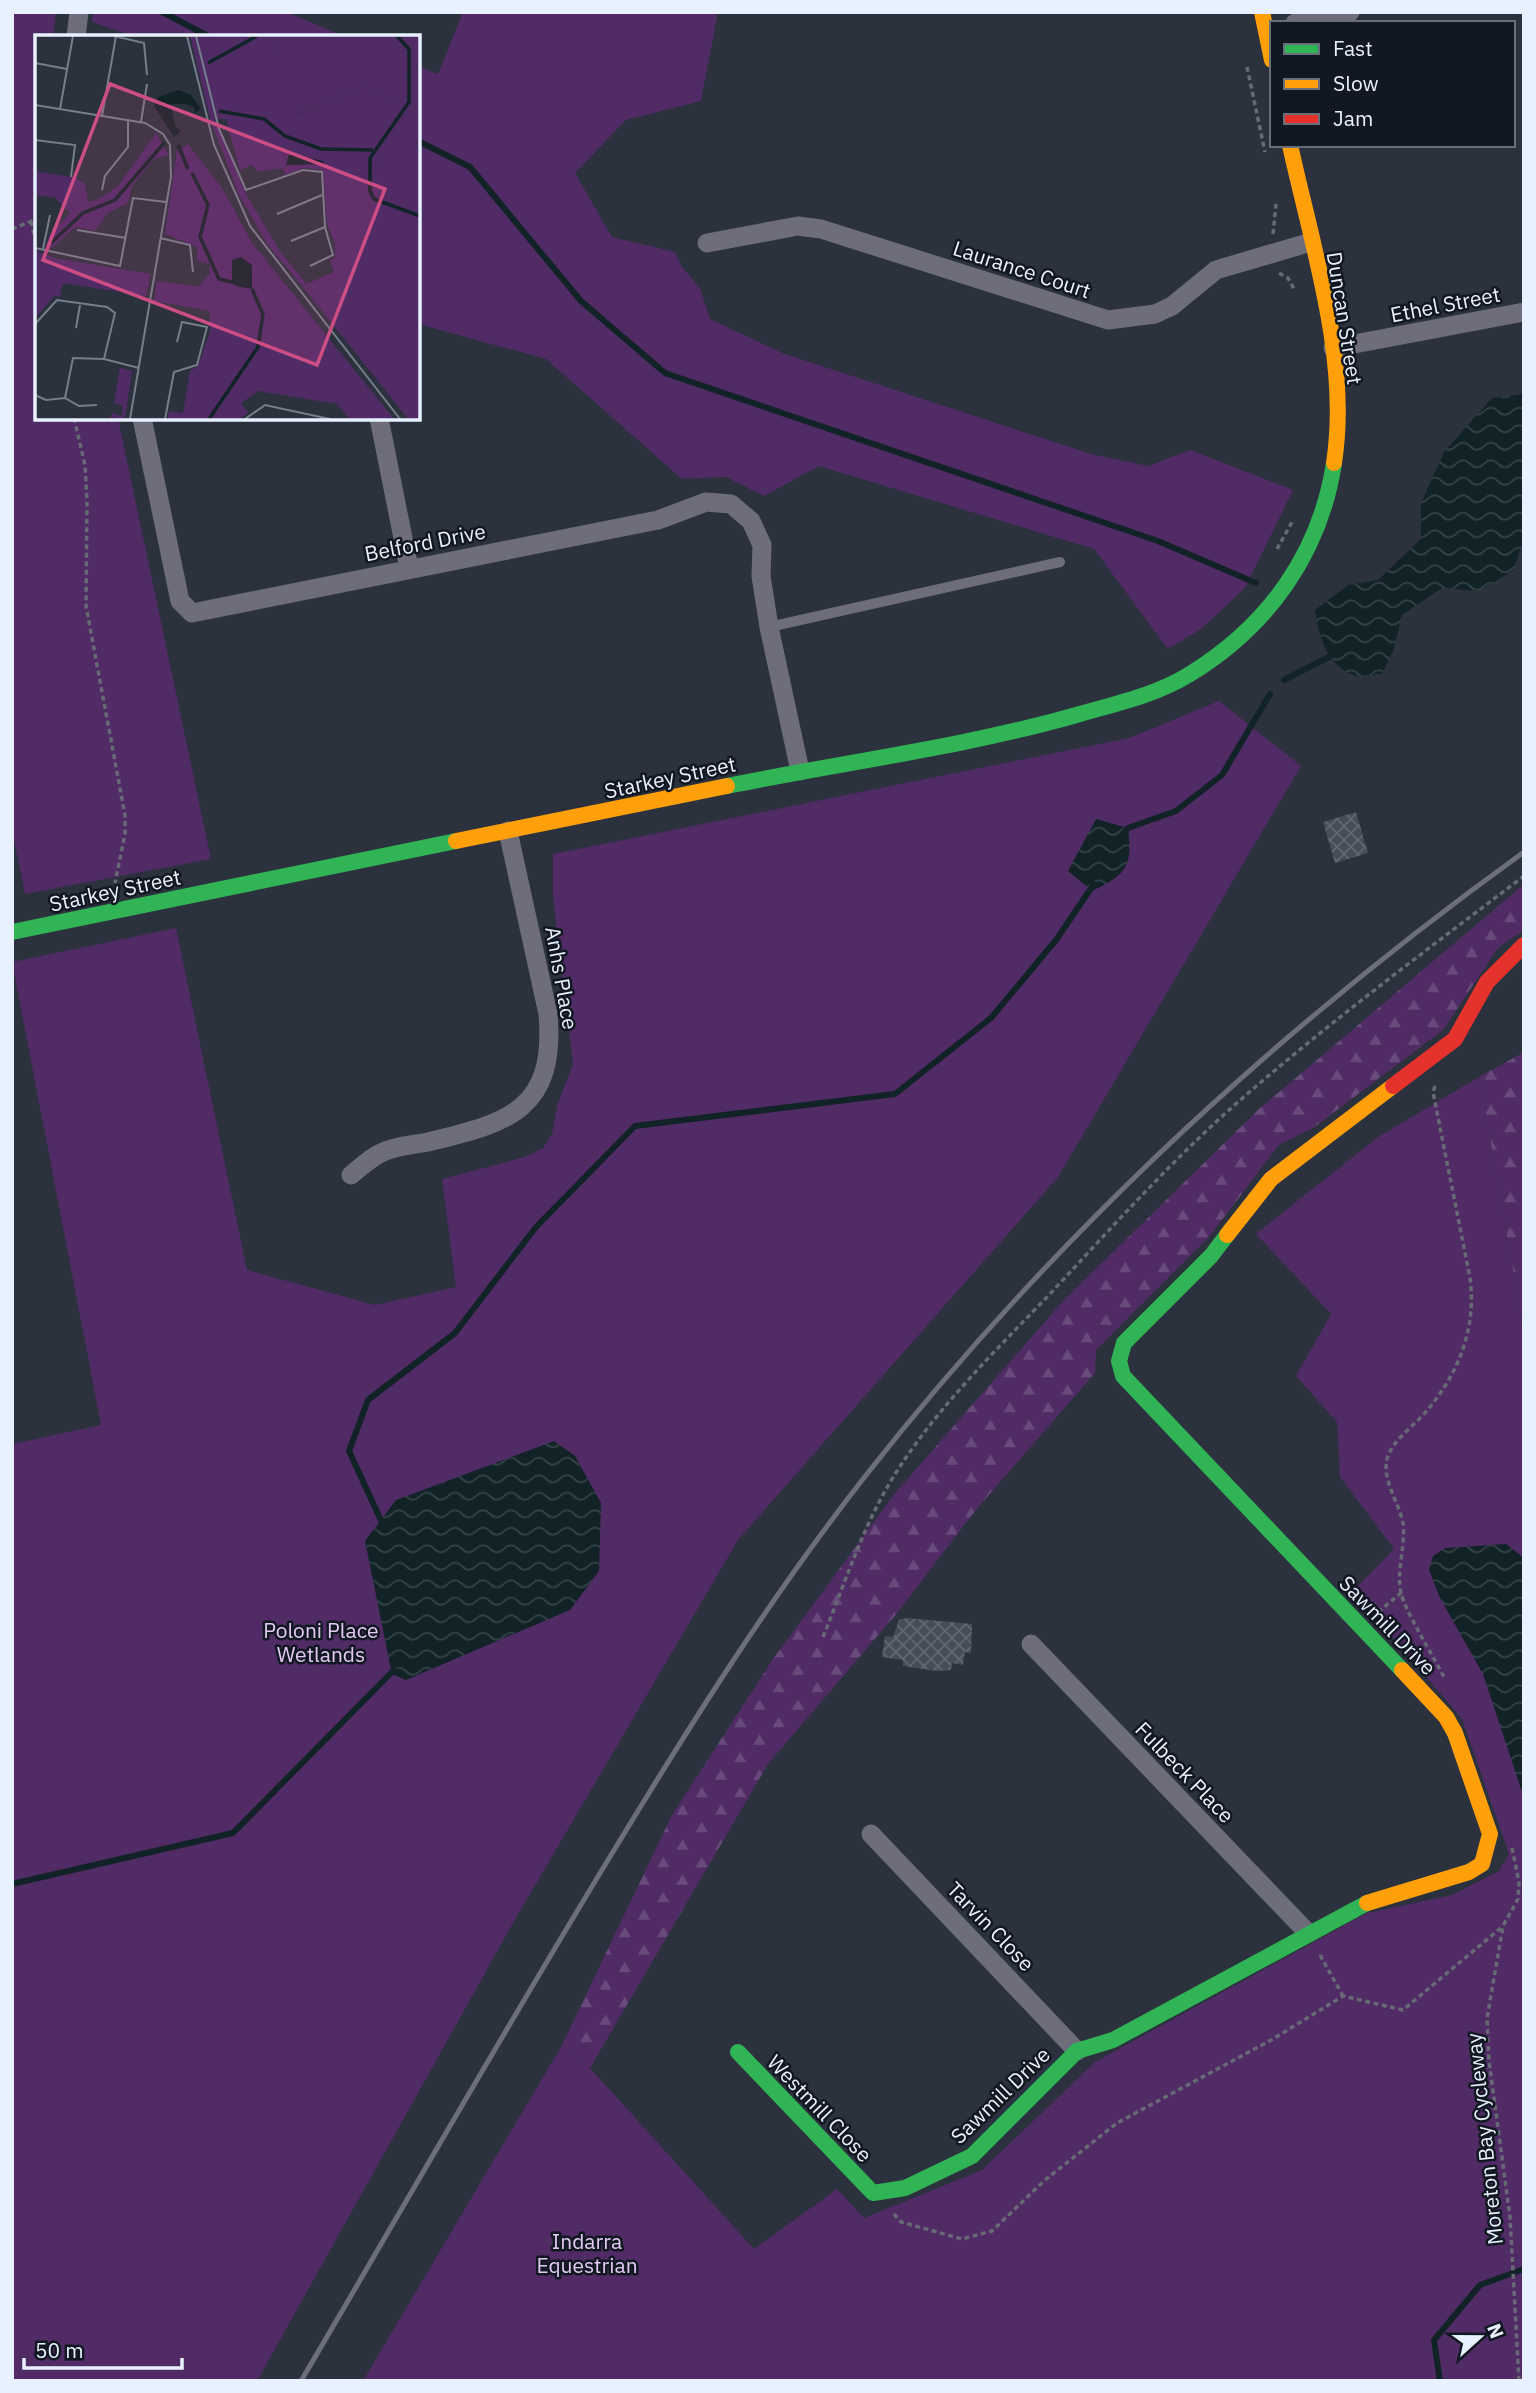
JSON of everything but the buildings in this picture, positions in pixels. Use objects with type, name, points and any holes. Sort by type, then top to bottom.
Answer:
[{"type":"street","points":[[76,35],[79,12]]},
{"type":"street","points":[[1304,21],[1350,12]]},
{"type":"street","points":[[1266,23],[1270,48]]},
{"type":"street","name":"Duncan Street","points":[[1290,147],[1333,348],[1338,437],[1330,489],[1312,544],[1293,576]]},
{"type":"street","name":"Laurance Court","points":[[707,243],[798,226],[821,229],[1108,320],[1155,314],[1172,306],[1216,270],[1311,242]]},
{"type":"street","name":"Ethel Street","points":[[1333,348],[1524,312]]},
{"type":"street","name":"Belford Drive","points":[[142,420],[180,601],[192,613],[658,520],[706,502],[731,504],[751,521],[762,545],[761,576],[769,627],[800,771]]},
{"type":"street","points":[[379,420],[409,568]]},
{"type":"street","name":"Starkey Street","points":[[12,932],[800,771],[1003,736],[1153,693],[1190,674],[1249,631],[1293,576]]},
{"type":"street","name":"Anhs Place","points":[[351,1175],[381,1153],[488,1126],[523,1108],[544,1080],[551,1044],[548,1014],[508,831]]},
{"type":"street","name":"Sawmill Drive","points":[[873,2193],[905,2188],[972,2155],[1077,2051],[1113,2039],[1307,1932],[1370,1901],[1469,1872],[1482,1864],[1490,1834],[1455,1732],[1446,1717],[1123,1376],[1119,1361],[1125,1343],[1211,1256],[1271,1179],[1455,1039],[1487,982],[1524,945]]},
{"type":"street","name":"Fulbeck Place","points":[[1031,1644],[1307,1932]]},
{"type":"street","name":"Tarvin Close","points":[[871,1834],[1077,2051]]},
{"type":"street","name":"Westmill Close","points":[[738,2052],[873,2193]]},
{"type":"lane","points":[[769,627],[1060,562]]},
{"type":"path","points":[[1247,62],[1266,158]]},
{"type":"path","points":[[1274,194],[1277,221],[1272,237],[1279,274],[1294,287],[1296,299]]},
{"type":"path","points":[[12,229],[35,220]]},
{"type":"path","points":[[31,221],[35,239]]},
{"type":"path","points":[[74,420],[86,478],[86,606],[125,815],[125,834],[114,883]]},
{"type":"path","points":[[1275,555],[1293,519]]},
{"type":"path","points":[[823,1637],[870,1521],[898,1468],[952,1400],[1016,1330],[1147,1189],[1251,1091],[1363,997],[1524,876]]},
{"type":"path","points":[[1436,1083],[1433,1092],[1471,1288],[1470,1325],[1454,1371],[1440,1395],[1389,1454],[1386,1472],[1403,1527],[1401,1593],[1448,1684]]},
{"type":"path","name":"Moreton Bay Cycleway","points":[[1507,1836],[1520,1882],[1518,1899],[1503,1926],[1487,2018],[1493,2099],[1510,2217],[1519,2381]]},
{"type":"path","points":[[873,2193],[901,2222],[962,2239],[992,2231],[1045,2180],[1117,2123],[1273,2039],[1343,1996],[1403,2010],[1503,1926]]},
{"type":"path","points":[[1307,1932],[1343,1996]]},
{"type":"green space","points":[[12,12],[56,12],[53,35],[35,35],[35,420],[118,420],[211,859],[25,894],[12,830]]},
{"type":"green space","points":[[93,12],[287,12],[341,35],[130,35],[92,22]]},
{"type":"green space","points":[[463,12],[718,12],[701,101],[626,120],[575,173],[612,237],[675,252],[682,267],[700,288],[710,319],[782,353],[1091,454],[1148,466],[1190,450],[1293,490],[1245,588],[1201,629],[1168,649],[1094,549],[819,466],[764,496],[726,477],[682,479],[546,359],[420,325],[420,67],[438,74]]},
{"type":"green space","name":"Poloni Place Wetlands","points":[[1219,701],[1301,766],[1058,1177],[738,1540],[517,1916],[257,2381],[12,2381],[12,1444],[101,1425],[12,962],[176,928],[247,1270],[375,1305],[456,1287],[442,1179],[525,1157],[543,1148],[552,1134],[557,1106],[573,1064],[553,897],[553,854],[1129,738]]},
{"type":"green space","points":[[1524,884],[1524,930],[1498,948],[1443,1030],[1313,1128],[1279,1145],[1208,1238],[1096,1350],[1095,1373],[975,1511],[898,1612],[768,1764],[590,2068],[562,2045],[672,1815],[773,1659],[896,1492],[1063,1301],[1258,1110]]},
{"type":"green space","points":[[1524,1052],[1524,1334],[1479,1077]]},
{"type":"green space","name":"Indarra Equestrian","points":[[1479,1077],[1524,1334],[1524,2381],[363,2381],[562,2045],[590,2068],[754,2249],[837,2189],[864,2218],[982,2170],[1095,2062],[1367,1913],[1452,1895],[1499,1871],[1509,1854],[1462,1719],[1353,1591],[1394,1549],[1340,1477],[1337,1422],[1296,1376],[1331,1314],[1256,1234],[1378,1137]]},
{"type":"water","points":[[1524,394],[1524,539],[1513,571],[1478,591],[1442,588],[1402,615],[1394,649],[1382,674],[1357,676],[1345,671],[1337,665],[1326,648],[1315,610],[1348,585],[1378,580],[1421,539],[1421,503],[1444,452],[1492,398]]},
{"type":"water","points":[[1096,819],[1128,828],[1129,852],[1128,861],[1120,874],[1092,891],[1068,871]]},
{"type":"water","points":[[554,1441],[575,1456],[601,1503],[599,1571],[570,1610],[406,1680],[392,1674],[365,1541],[396,1500]]},
{"type":"water","points":[[1506,1544],[1524,1558],[1524,1798],[1483,1674],[1440,1598],[1429,1570],[1433,1556],[1445,1548]]},
{"type":"waterway","points":[[162,12],[206,35]]},
{"type":"waterway","points":[[420,142],[470,167],[581,301],[665,373],[1158,541],[1256,583]]},
{"type":"waterway","points":[[1284,680],[1335,654]]},
{"type":"waterway","points":[[1123,834],[1128,828],[1176,811],[1222,775],[1270,694]]},
{"type":"waterway","points":[[384,1527],[349,1451],[368,1400],[455,1333],[536,1227],[635,1126],[895,1094],[991,1018],[1056,940],[1094,884]]},
{"type":"waterway","points":[[12,1884],[233,1833],[394,1670]]},
{"type":"waterway","points":[[1440,2381],[1434,2340],[1480,2285],[1524,2269]]},
{"type":"railway","points":[[301,2381],[619,1842],[766,1611],[863,1479],[935,1390],[1011,1305],[1171,1142],[1343,991],[1432,920],[1524,852]]},
{"type":"traffic: fast","points":[[727,786],[1037,726],[1123,702],[1177,681],[1218,655],[1243,634],[1286,585],[1317,528],[1334,463]]},
{"type":"traffic: fast","points":[[12,932],[456,841]]},
{"type":"traffic: fast","points":[[1227,1235],[1211,1256],[1124,1343],[1119,1361],[1123,1376],[1402,1670]]},
{"type":"traffic: fast","points":[[738,2052],[873,2193],[905,2188],[972,2156],[1077,2051],[1113,2040],[1367,1903]]},
{"type":"traffic: slow","points":[[1262,12],[1270,50]]},
{"type":"traffic: slow","points":[[1290,147],[1318,263],[1333,344],[1338,424],[1334,463]]},
{"type":"traffic: slow","points":[[456,841],[727,786]]},
{"type":"traffic: slow","points":[[1227,1235],[1271,1179],[1393,1086]]},
{"type":"traffic: slow","points":[[1367,1903],[1469,1872],[1482,1864],[1490,1834],[1455,1733],[1446,1717],[1402,1670]]},
{"type":"traffic: jam","points":[[1393,1086],[1455,1039],[1487,982],[1524,945]]}]
